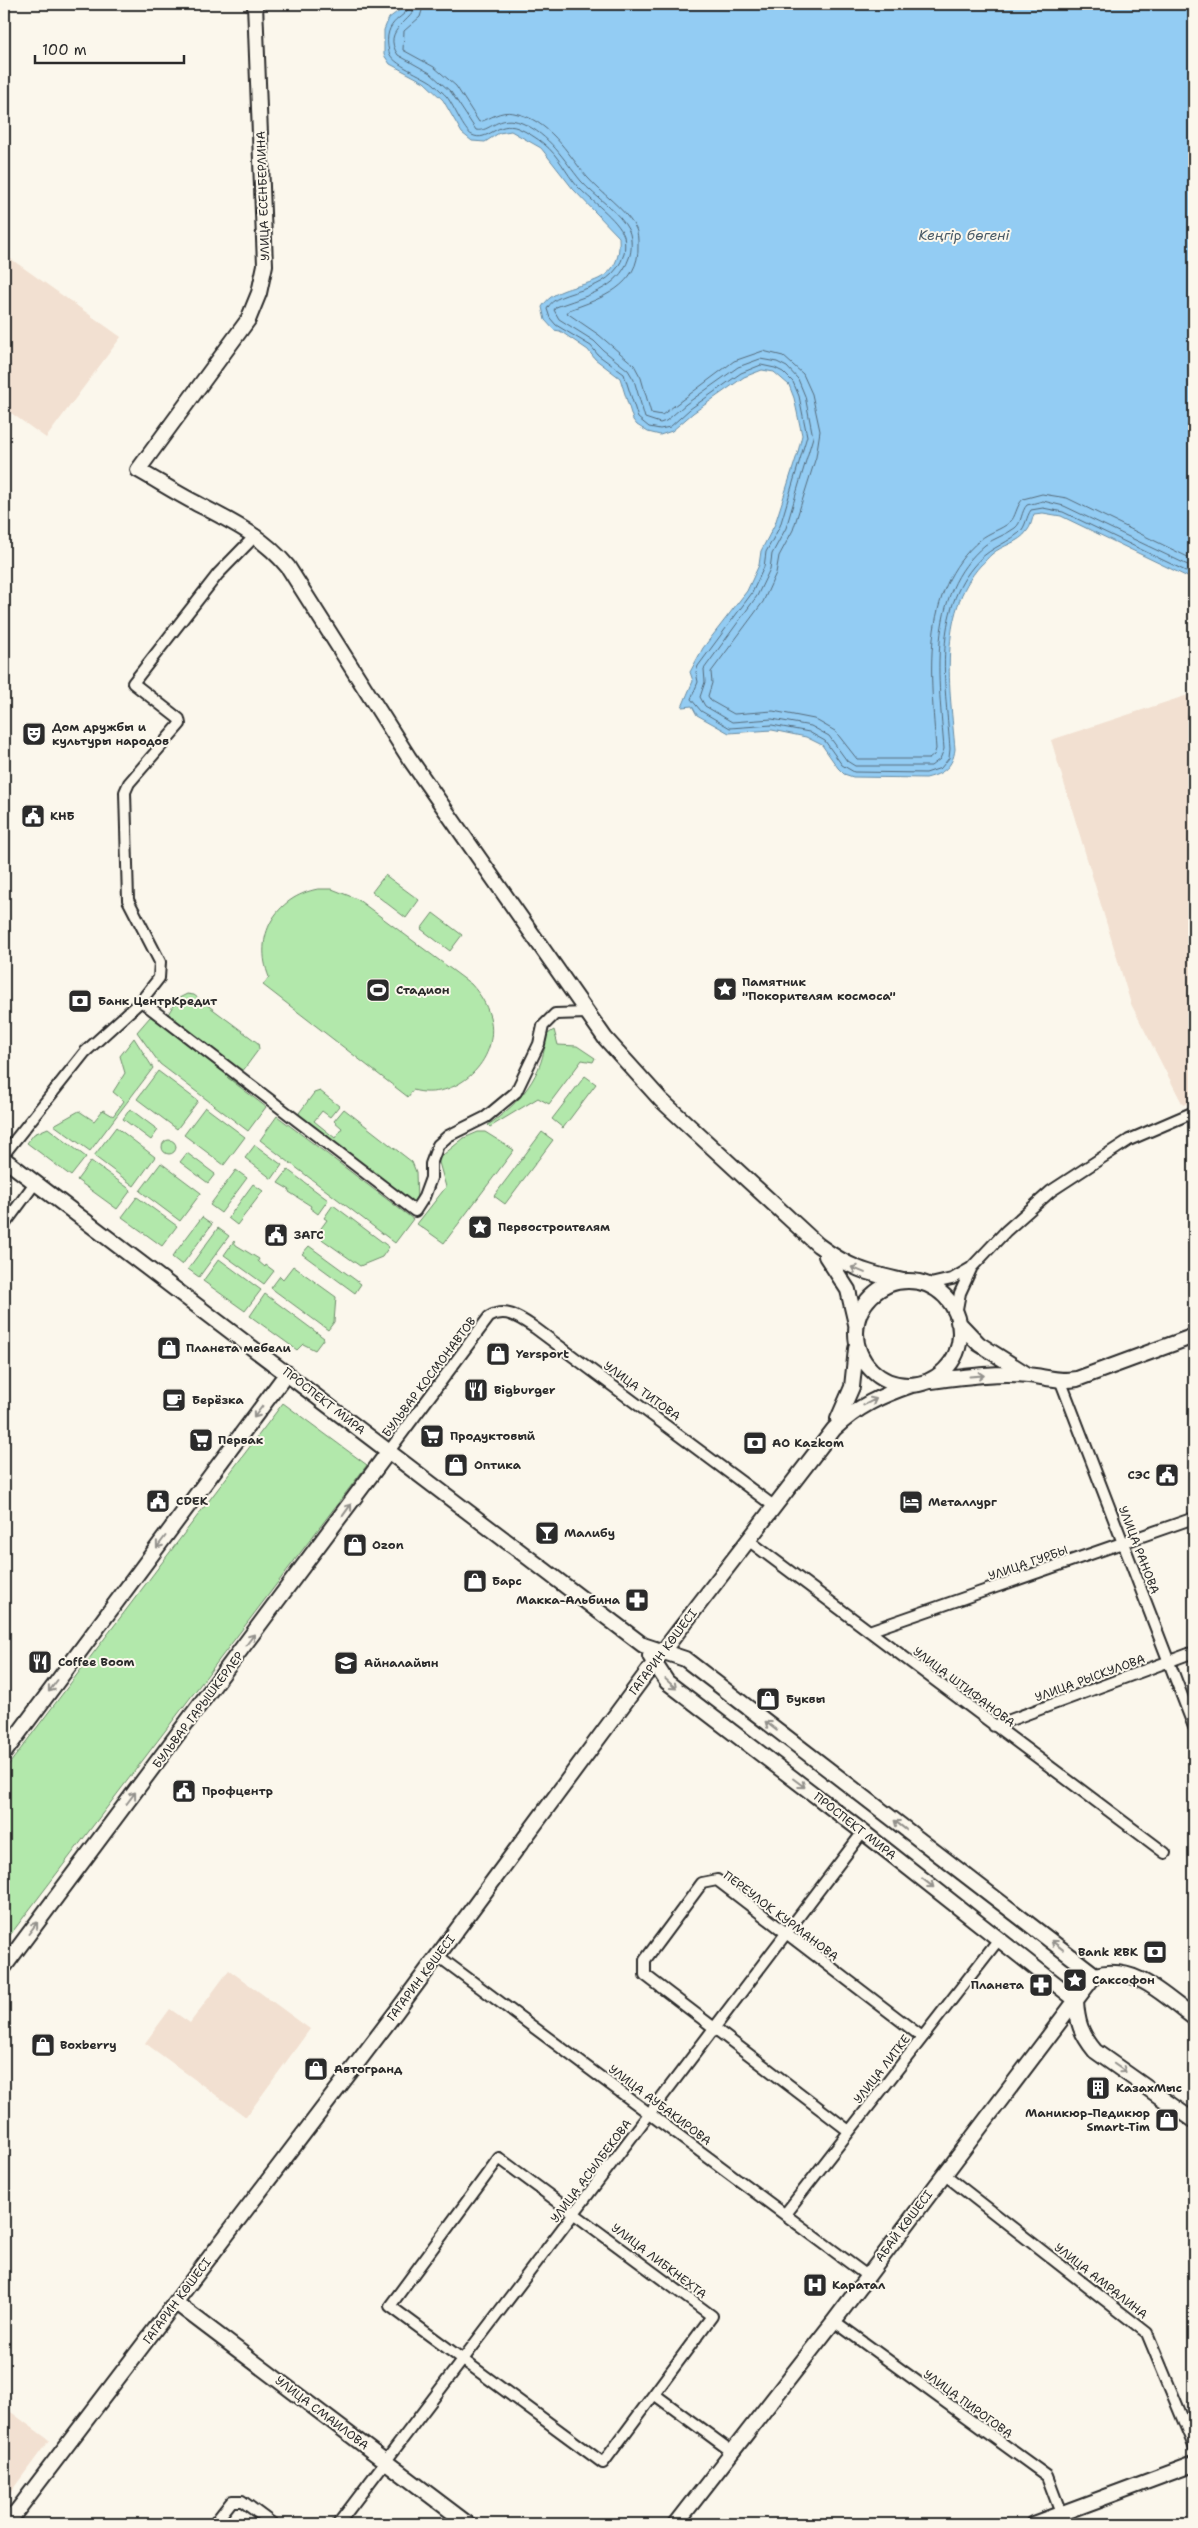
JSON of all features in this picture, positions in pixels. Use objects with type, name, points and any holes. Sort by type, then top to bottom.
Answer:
[{"type":"street","name":"УЛИЦА ЕСЕНБЕРЛИНА","points":[[256,4],[265,265],[259,293],[248,320],[138,470],[256,535]]},
{"type":"street","points":[[4,1154],[85,1052],[141,1001],[159,978],[160,962],[128,900],[125,792],[129,783],[180,724],[179,720],[133,683],[218,574],[256,535],[275,550],[288,567],[408,758],[587,1013],[611,1044],[661,1100],[818,1245],[836,1259],[865,1273],[926,1284],[952,1279],[972,1268]]},
{"type":"street","points":[[141,1001],[415,1211],[424,1197],[431,1178],[431,1164],[438,1145],[448,1136],[486,1117],[516,1092],[539,1044],[543,1026],[555,1014],[587,1013]]},
{"type":"street","points":[[928,1381],[944,1371],[955,1356],[960,1338],[958,1318],[960,1293],[972,1268],[1006,1231],[1051,1191],[1129,1140],[1194,1112]]},
{"type":"street","name":"ПРОСПЕКТ МИРА","points":[[4,1159],[659,1657],[685,1659],[1095,1975]]},
{"type":"street","points":[[4,1225],[35,1183]]},
{"type":"street","points":[[818,1245],[848,1290],[856,1324],[852,1387],[834,1429]]},
{"type":"street","points":[[856,1324],[860,1313],[873,1295],[882,1288],[903,1281]]},
{"type":"street","points":[[926,1284],[946,1298],[958,1318],[979,1344],[1029,1375]]},
{"type":"street","name":"УЛИЦА ТИТОВА","points":[[489,1317],[504,1312],[518,1317],[535,1328],[775,1507]]},
{"type":"street","name":"БУЛЬВАР КОСМОНАВТОВ","points":[[390,1451],[489,1317]]},
{"type":"street","points":[[834,1429],[853,1411],[888,1393],[912,1385],[928,1381],[1003,1375],[1029,1375],[1061,1382],[1077,1380],[1194,1336]]},
{"type":"street","points":[[856,1343],[864,1362],[880,1378],[901,1385],[912,1385]]},
{"type":"street","points":[[4,1753],[287,1373]]},
{"type":"street","name":"УЛИЦА РАНОВА","points":[[1061,1382],[1194,1727]]},
{"type":"street","name":"ГАГАРИН КӨШЕСІ","points":[[7,2524],[438,1956],[659,1657],[834,1429]]},
{"type":"street","name":"БУЛЬВАР ГАРЫШКЕРЛЕР","points":[[4,1967],[390,1451]]},
{"type":"street","name":"УЛИЦА ГУРБЫ","points":[[869,1631],[1194,1518]]},
{"type":"street","name":"УЛИЦА ШТИФАНОВА","points":[[748,1540],[1166,1853]]},
{"type":"street","name":"УЛИЦА РЫСКУЛОВА","points":[[994,1726],[1194,1652]]},
{"type":"street","name":"ПРОСПЕКТ МИРА","points":[[659,1657],[666,1682],[863,1832],[1076,2000]]},
{"type":"street","name":"УЛИЦА АСЫЛБЕКОВА","points":[[338,2524],[863,1832]]},
{"type":"street","name":"ПЕРЕУЛОК КУРМАНОВА","points":[[849,2132],[645,1975],[645,1960],[702,1883],[717,1880],[785,1934],[922,2037]]},
{"type":"street","name":"УЛИЦА ЛИТКЕ","points":[[786,2214],[999,1939]]},
{"type":"street","name":"УЛИЦА АУБАКИРОВА","points":[[438,1956],[866,2275]]},
{"type":"street","points":[[1095,1975],[1108,1972],[1132,1974],[1194,2018]]},
{"type":"street","name":"АБАЙ КӨШЕСІ","points":[[676,2524],[834,2321],[866,2275],[1095,1975]]},
{"type":"street","points":[[1076,2000],[1077,2020],[1083,2036],[1095,2051],[1194,2121]]},
{"type":"street","name":"УЛИЦА ЛИБКНЕХТА","points":[[499,2158],[574,2214],[712,2316],[603,2464],[390,2306],[499,2158]]},
{"type":"street","name":"УЛИЦА АМРАЛИНА","points":[[944,2174],[1147,2333],[1194,2446]]},
{"type":"street","name":"УЛИЦА СМАИЛОВА","points":[[176,2303],[468,2524]]},
{"type":"street","name":"УЛИЦА ПИРОГОВА","points":[[834,2321],[1046,2476],[1063,2519]]},
{"type":"street","points":[[654,2394],[731,2451]]},
{"type":"street","points":[[1033,2524],[1063,2519],[1194,2464]]},
{"type":"street","points":[[214,2524],[232,2501],[242,2501],[273,2524]]},
{"type":"shaded area","points":[[4,254],[121,337],[46,438],[4,408]]},
{"type":"shaded area","points":[[1194,693],[1194,1100],[1183,1105],[1131,1004],[1051,740]]},
{"type":"shaded area","points":[[229,1970],[310,2029],[246,2117],[145,2043],[170,2009],[190,2023]]},
{"type":"shaded area","points":[[4,2407],[49,2440],[4,2501]]},
{"type":"green space","points":[[385,875],[419,900],[406,918],[372,892]]},
{"type":"green space","points":[[318,889],[332,889],[357,899],[471,984],[482,999],[490,1017],[492,1033],[489,1049],[482,1063],[459,1084],[444,1090],[429,1092],[413,1090],[408,1097],[263,985],[269,977],[264,948],[266,934],[271,921],[279,910],[290,901],[303,893]]},
{"type":"green space","points":[[433,913],[462,935],[450,951],[421,929]]},
{"type":"green space","points":[[187,994],[194,995],[258,1043],[259,1049],[242,1072],[167,1016],[177,999]]},
{"type":"green space","points":[[155,1016],[266,1103],[227,1077],[266,1107],[248,1131],[160,1064],[137,1032],[150,1017]]},
{"type":"green space","points":[[554,1030],[558,1045],[577,1046],[595,1058],[593,1062],[582,1060],[549,1104],[538,1098],[490,1127],[488,1125],[510,1107],[528,1087],[541,1063],[546,1035]]},
{"type":"green space","points":[[134,1038],[153,1068],[90,1151],[54,1125],[79,1111],[94,1121],[103,1110],[113,1116],[124,1101],[113,1092],[125,1073],[120,1056]]},
{"type":"green space","points":[[158,1071],[198,1101],[177,1129],[137,1099]]},
{"type":"green space","points":[[585,1076],[596,1084],[563,1128],[552,1119]]},
{"type":"green space","points":[[320,1091],[339,1106],[330,1117],[322,1111],[314,1121],[335,1138],[342,1128],[334,1121],[344,1109],[412,1162],[416,1172],[417,1202],[414,1205],[300,1117],[299,1113],[314,1093]]},
{"type":"green space","points":[[205,1107],[245,1137],[224,1165],[184,1135]]},
{"type":"green space","points":[[130,1109],[158,1130],[151,1140],[123,1119]]},
{"type":"green space","points":[[277,1116],[413,1219],[395,1243],[260,1140]]},
{"type":"green space","points":[[116,1127],[155,1157],[134,1186],[94,1156]]},
{"type":"green space","points":[[48,1128],[86,1157],[71,1176],[27,1143],[34,1134]]},
{"type":"green space","points":[[478,1132],[485,1132],[514,1150],[444,1243],[417,1224],[446,1187],[438,1159],[464,1138]]},
{"type":"green space","points":[[542,1132],[553,1140],[505,1204],[494,1196]]},
{"type":"green space","points":[[169,1140],[174,1142],[176,1147],[174,1152],[169,1154],[164,1152],[162,1147],[164,1142]]},
{"type":"green space","points":[[255,1145],[282,1165],[272,1179],[245,1158]]},
{"type":"green space","points":[[187,1153],[215,1174],[208,1183],[180,1162]]},
{"type":"green space","points":[[91,1161],[131,1190],[117,1209],[77,1180]]},
{"type":"green space","points":[[161,1163],[201,1193],[180,1221],[140,1191]]},
{"type":"green space","points":[[236,1170],[247,1178],[221,1213],[210,1205]]},
{"type":"green space","points":[[288,1170],[328,1200],[318,1214],[310,1208],[311,1206],[278,1183]]},
{"type":"green space","points":[[253,1184],[263,1191],[237,1225],[228,1218]]},
{"type":"green space","points":[[137,1197],[177,1226],[162,1246],[122,1217]]},
{"type":"green space","points":[[333,1205],[389,1247],[382,1257],[360,1266],[316,1235],[327,1220],[324,1218]]},
{"type":"green space","points":[[202,1217],[212,1224],[182,1265],[172,1257]]},
{"type":"green space","points":[[218,1228],[229,1236],[199,1277],[188,1269]]},
{"type":"green space","points":[[234,1241],[236,1245],[259,1259],[258,1261],[265,1267],[266,1265],[274,1271],[264,1284],[224,1255]]},
{"type":"green space","points":[[309,1246],[361,1284],[355,1293],[302,1254]]},
{"type":"green space","points":[[219,1259],[261,1290],[245,1311],[203,1281]]},
{"type":"green space","points":[[293,1266],[336,1297],[334,1322],[328,1330],[271,1288],[280,1276],[283,1279]]},
{"type":"green space","points":[[265,1294],[324,1338],[315,1350],[303,1344],[297,1350],[250,1316]]},
{"type":"green space","points":[[283,1403],[367,1465],[4,1943],[4,1771]]},
{"type":"water","name":"Кеңгір бөгені","points":[[408,4],[1194,4],[1194,580],[1061,516],[1043,513],[1034,514],[1030,527],[1024,535],[996,551],[981,565],[967,584],[958,606],[952,629],[949,678],[954,755],[946,769],[926,778],[853,777],[844,774],[838,768],[822,745],[806,737],[772,730],[729,733],[697,715],[692,706],[682,707],[693,681],[690,672],[703,648],[747,591],[759,565],[761,551],[775,524],[802,435],[794,398],[789,385],[774,372],[762,370],[744,377],[693,413],[672,431],[660,435],[648,432],[637,425],[633,420],[620,378],[595,359],[588,350],[560,331],[554,330],[545,320],[542,307],[551,297],[602,277],[611,269],[618,256],[619,237],[573,189],[541,148],[511,131],[499,133],[485,142],[472,141],[462,133],[443,100],[424,82],[390,64],[384,55],[384,30],[389,18]]},
{"type":"place","name":"Дом дружбы и культуры народов","points":[[34,734]]},
{"type":"place","name":"КНБ","points":[[33,816]]},
{"type":"place","name":"Памятник \"Покорителям космоса\"","points":[[725,989]]},
{"type":"place","name":"Стадион","points":[[378,990]]},
{"type":"place","name":"Банк ЦентрКредит","points":[[80,1001]]},
{"type":"place","name":"Первостроителям","points":[[480,1227]]},
{"type":"place","name":"ЗАГС","points":[[276,1235]]},
{"type":"place","name":"Планета мебели","points":[[169,1348]]},
{"type":"place","name":"Yersport","points":[[498,1354]]},
{"type":"place","name":"Bigburger","points":[[476,1390]]},
{"type":"place","name":"Берёзка","points":[[174,1400]]},
{"type":"place","name":"Продуктовый","points":[[432,1436]]},
{"type":"place","name":"Первак","points":[[201,1440]]},
{"type":"place","name":"AO Kazkom","points":[[755,1443]]},
{"type":"place","name":"Оптика","points":[[456,1465]]},
{"type":"place","name":"СЭС","points":[[1167,1475]]},
{"type":"place","name":"CDEK","points":[[158,1501]]},
{"type":"place","name":"Металлург","points":[[911,1502]]},
{"type":"place","name":"Малибу","points":[[547,1533]]},
{"type":"place","name":"Ozon","points":[[355,1545]]},
{"type":"place","name":"Барс","points":[[475,1581]]},
{"type":"place","name":"Макка-Альбина","points":[[637,1600]]},
{"type":"place","name":"Coffee Boom","points":[[40,1662]]},
{"type":"place","name":"Айналайын","points":[[346,1663]]},
{"type":"place","name":"Буквы","points":[[768,1699]]},
{"type":"place","name":"Профцентр","points":[[184,1791]]},
{"type":"place","name":"Bank RBK","points":[[1155,1952]]},
{"type":"place","name":"Саксофон","points":[[1075,1980]]},
{"type":"place","name":"Планета","points":[[1041,1985]]},
{"type":"place","name":"Boxberry","points":[[43,2045]]},
{"type":"place","name":"Автогранд","points":[[316,2069]]},
{"type":"place","name":"КазахМыс","points":[[1098,2088]]},
{"type":"place","name":"Маникюр-Педикюр Smart-Tim","points":[[1167,2120]]},
{"type":"place","name":"Каратал","points":[[815,2285]]}]
